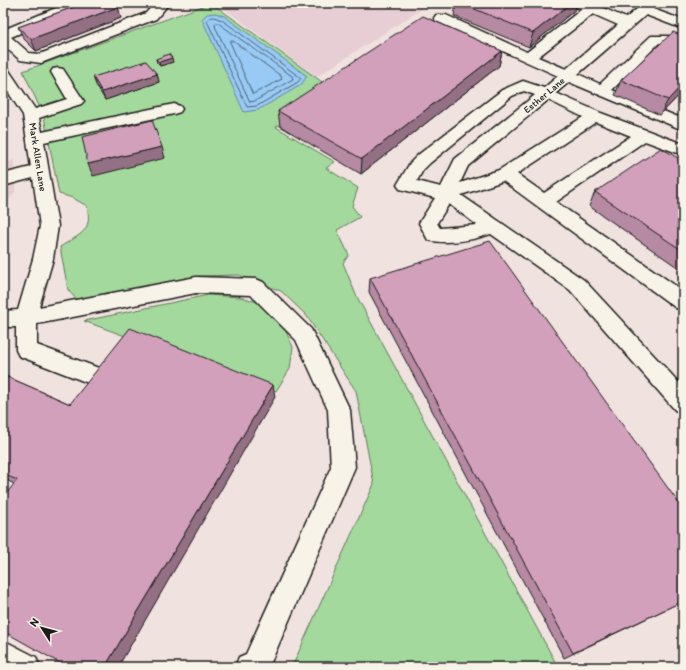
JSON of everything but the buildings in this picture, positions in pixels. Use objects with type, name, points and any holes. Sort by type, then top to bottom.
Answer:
[{"type":"street","points":[[80,3],[3,36],[25,57],[41,59],[151,16],[160,6],[158,3]]},
{"type":"street","points":[[578,3],[595,6],[628,24]]},
{"type":"street","points":[[528,58],[595,6]]},
{"type":"street","points":[[648,7],[683,25]]},
{"type":"street","name":"Esther Lane","points":[[493,227],[473,234],[435,235],[428,223],[446,194],[461,163],[546,94],[648,7]]},
{"type":"street","points":[[441,18],[567,76],[683,125]]},
{"type":"street","points":[[602,91],[656,39],[668,40],[683,46]]},
{"type":"street","name":"Mark Allen Lane","points":[[3,72],[31,115],[49,226],[43,259],[26,318],[27,350],[96,376]]},
{"type":"street","points":[[31,115],[76,101],[58,72]]},
{"type":"street","points":[[683,150],[523,86],[507,93],[455,133],[416,167],[406,185],[446,194],[577,285],[683,403]]},
{"type":"street","points":[[35,139],[174,109]]},
{"type":"street","points":[[446,194],[505,174],[595,116]]},
{"type":"street","points":[[455,133],[481,147]]},
{"type":"street","points":[[543,202],[643,135]]},
{"type":"street","points":[[3,180],[40,170]]},
{"type":"street","points":[[505,174],[683,302]]},
{"type":"street","points":[[3,319],[26,318],[196,285],[256,287],[304,335],[339,410],[343,467],[256,664],[250,667]]},
{"type":"street","points":[[3,654],[26,667]]},
{"type":"shaded area","points":[[235,3],[431,3],[316,77],[222,7]]},
{"type":"shaded area","points":[[15,160],[15,192],[3,208],[3,163]]},
{"type":"green space","points":[[211,3],[332,89],[276,127],[335,162],[326,168],[358,188],[352,206],[360,217],[337,230],[349,255],[343,263],[356,295],[558,667],[292,667],[374,484],[356,391],[306,315],[281,291],[239,275],[199,276],[90,300],[77,300],[68,290],[60,247],[79,235],[86,227],[88,222],[87,206],[73,198],[59,194],[44,117],[23,71]]},
{"type":"green space","points":[[208,295],[241,297],[263,304],[282,323],[293,347],[290,369],[276,391],[84,321]]},
{"type":"water","points":[[215,13],[224,16],[307,76],[301,85],[258,110],[244,112],[202,19],[207,14]]}]
